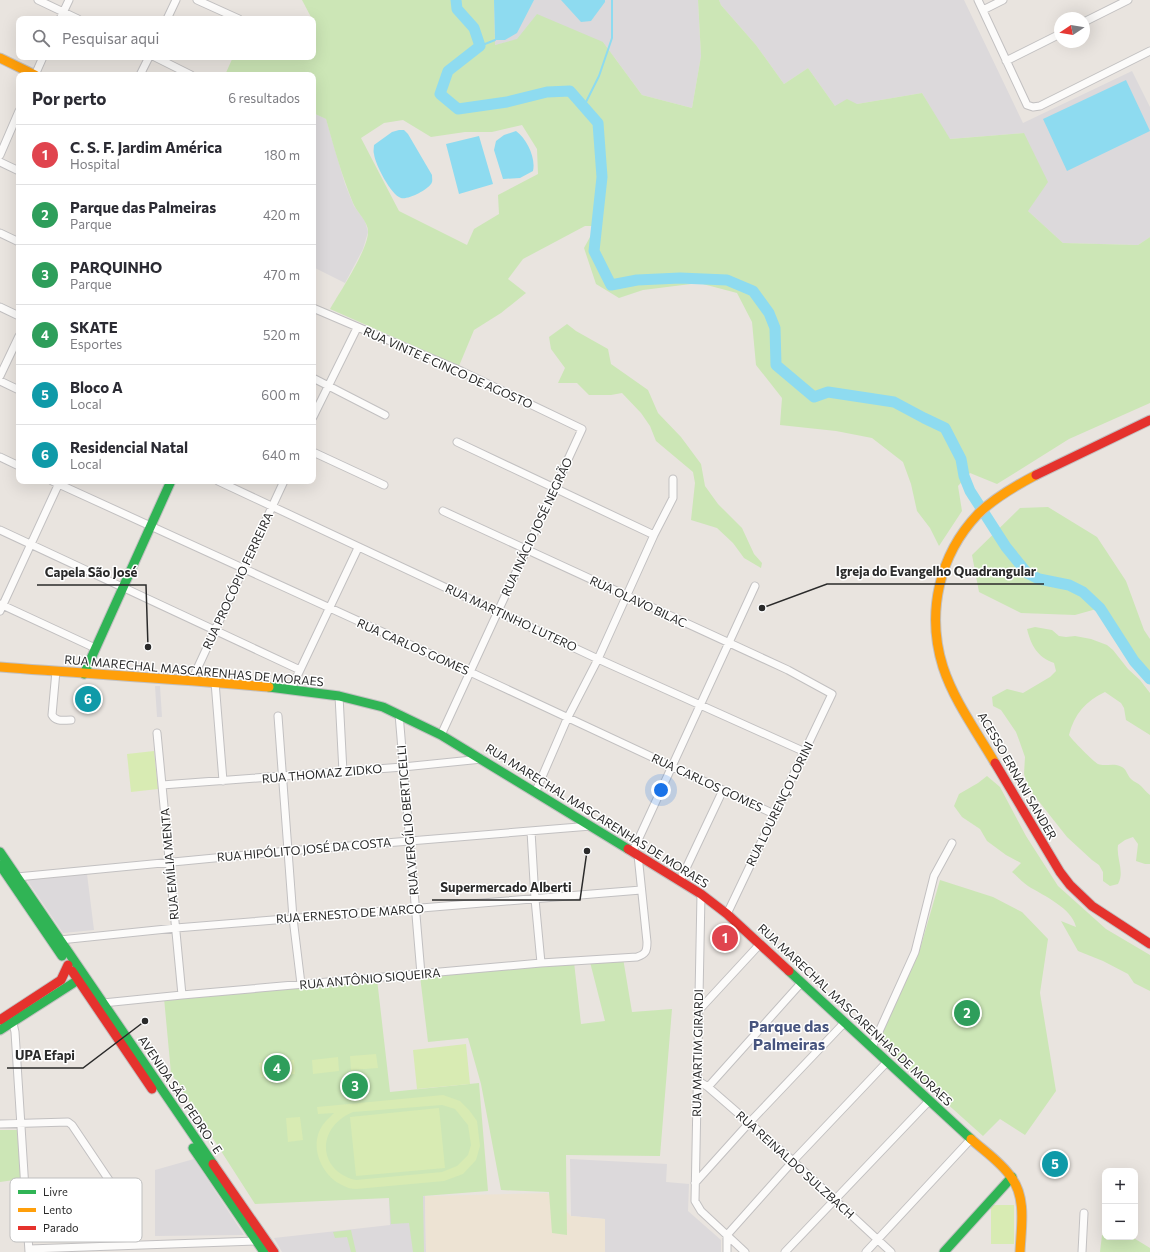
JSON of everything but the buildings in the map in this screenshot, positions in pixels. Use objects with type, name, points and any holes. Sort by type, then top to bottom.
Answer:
[{"type":"main road","points":[[0,58],[29,72]]},
{"type":"main road","name":"ACESSO ERNANI SANDER","points":[[1150,420],[1035,475],[997,498],[975,517],[956,544],[947,560],[939,580],[934,625],[943,669],[951,685],[1005,781],[1060,872],[1070,885],[1092,906],[1150,944]]},
{"type":"main road","points":[[84,674],[170,484]]},
{"type":"main road","name":"RUA MARECHAL MASCARENHAS DE MORAES","points":[[0,667],[84,674],[192,680],[291,689],[339,696],[383,707],[441,735],[702,894],[727,914],[1012,1177],[1016,1184],[1022,1210],[1020,1252]]},
{"type":"main road","name":"AVENIDA SÃO PEDRO - E","points":[[0,852],[102,1004],[274,1252]]},
{"type":"main road","name":"AVENIDA SÃO PEDRO - E","points":[[0,866],[264,1252]]},
{"type":"main road","points":[[0,1030],[11,1018],[61,980],[68,965]]},
{"type":"main road","points":[[0,1020],[11,1018],[78,980]]},
{"type":"main road","points":[[944,1252],[1012,1177]]},
{"type":"street","points":[[38,0],[62,15],[68,0]]},
{"type":"street","points":[[168,16],[176,0]]},
{"type":"street","points":[[197,0],[232,16]]},
{"type":"street","points":[[978,0],[1027,105],[1033,107],[1040,106],[1150,51]]},
{"type":"street","points":[[983,10],[1003,0]]},
{"type":"street","points":[[1090,19],[1128,0]]},
{"type":"street","points":[[1006,61],[1054,37]]},
{"type":"street","points":[[36,72],[42,60]]},
{"type":"street","points":[[142,72],[148,60]]},
{"type":"street","points":[[161,60],[185,72]]},
{"type":"street","points":[[0,155],[16,118]]},
{"type":"street","points":[[0,162],[16,170]]},
{"type":"street","points":[[0,233],[16,241]]},
{"type":"street","points":[[0,307],[16,315]]},
{"type":"street","name":"RUA VINTE E CINCO DE AGOSTO","points":[[316,309],[461,371],[582,429]]},
{"type":"street","points":[[316,411],[357,328]]},
{"type":"street","points":[[0,376],[16,342]]},
{"type":"street","points":[[316,379],[385,415]]},
{"type":"street","points":[[0,381],[16,389]]},
{"type":"street","name":"RUA INÁCIO JOSÉ NEGRÃO","points":[[441,735],[582,429]]},
{"type":"street","points":[[457,442],[654,535]]},
{"type":"street","points":[[316,453],[384,485]]},
{"type":"street","points":[[0,457],[16,465]]},
{"type":"street","points":[[535,793],[567,719],[598,659],[654,535],[673,498],[673,479]]},
{"type":"street","points":[[56,484],[31,544],[1,607],[95,648]]},
{"type":"street","name":"RUA CARLOS GOMES","points":[[61,484],[774,814]]},
{"type":"street","name":"RUA MARTINHO LUTERO","points":[[224,484],[358,548],[598,659],[805,752]]},
{"type":"street","name":"RUA PROCÓPIO FERREIRA","points":[[192,680],[283,484]]},
{"type":"street","name":"RUA OLAVO BILAC","points":[[443,511],[791,671],[832,694]]},
{"type":"street","points":[[0,530],[300,670]]},
{"type":"street","points":[[291,689],[358,548]]},
{"type":"street","points":[[641,890],[635,853],[754,586]]},
{"type":"street","points":[[56,671],[52,715],[58,720],[71,720]]},
{"type":"street","points":[[215,682],[223,782]]},
{"type":"street","name":"RUA LOURENÇO LORINI","points":[[727,914],[832,694]]},
{"type":"street","points":[[339,696],[343,772]]},
{"type":"street","name":"RUA VERGÍLIO BERTICELLI","points":[[399,714],[421,974]]},
{"type":"street","points":[[278,716],[293,918],[300,984]]},
{"type":"street","name":"RUA EMÍLIA MENTA","points":[[157,733],[182,995]]},
{"type":"street","name":"RUA THOMAZ ZIDKO","points":[[162,786],[403,767],[482,759]]},
{"type":"street","points":[[680,881],[723,790]]},
{"type":"street","name":"RUA HIPÓLITO JOSÉ DA COSTA","points":[[17,877],[288,851],[591,826]]},
{"type":"street","points":[[531,831],[541,964]]},
{"type":"street","points":[[872,1047],[915,952],[934,876],[952,843]]},
{"type":"street","name":"RUA ERNESTO DE MARCO","points":[[60,940],[176,928],[641,890]]},
{"type":"street","name":"RUA ANTÔNIO SIQUEIRA","points":[[102,1004],[300,984],[637,957],[644,955],[647,950],[641,890]]},
{"type":"street","name":"RUA MARTIM GIRARDI","points":[[702,894],[695,1201],[701,1211],[727,1235]]},
{"type":"street","points":[[699,1010],[760,944]]},
{"type":"street","points":[[708,1087],[802,982]]},
{"type":"street","points":[[11,1018],[15,1032],[24,1178]]},
{"type":"street","points":[[695,1184],[845,1022]]},
{"type":"street","points":[[727,1252],[727,1235],[793,1161],[887,1062]]},
{"type":"street","name":"RUA REINALDO SULZBACH","points":[[697,1080],[708,1087],[793,1161],[891,1252]]},
{"type":"street","points":[[786,1252],[930,1101]]},
{"type":"street","points":[[0,1124],[68,1122],[72,1125],[108,1178]]},
{"type":"street","points":[[866,1252],[972,1139]]},
{"type":"street","points":[[1082,1252],[1084,1213]]},
{"type":"street","points":[[727,1235],[745,1252]]},
{"type":"street","points":[[29,1250],[257,1241]]},
{"type":"shaded area","points":[[494,0],[698,0],[701,56],[692,108],[642,95],[603,42],[517,40],[495,45]]},
{"type":"shaded area","points":[[719,0],[964,0],[1023,123],[1132,71],[1150,107],[1150,237],[1138,245],[1063,243],[1028,211],[1024,133],[949,139],[922,93],[857,104],[835,106],[808,68],[784,84],[756,45],[721,5]]},
{"type":"shaded area","points":[[316,114],[326,119],[345,184],[354,206],[365,221],[368,232],[363,249],[345,283],[316,268]]},
{"type":"shaded area","points":[[155,686],[160,686],[162,717],[157,717]]},
{"type":"shaded area","points":[[87,874],[94,930],[63,933],[27,880]]},
{"type":"shaded area","points":[[194,1159],[244,1235],[155,1236],[155,1170]]},
{"type":"shaded area","points":[[570,1159],[667,1164],[666,1182],[689,1184],[688,1211],[721,1240],[721,1252],[605,1252],[605,1219],[571,1216]]},
{"type":"shaded area","points":[[547,1193],[571,1216],[605,1219],[605,1252],[426,1252],[425,1196]]},
{"type":"shaded area","points":[[425,1196],[426,1252],[282,1252],[274,1238],[390,1225],[389,1198]]},
{"type":"green space","points":[[302,0],[494,0],[495,45],[517,39],[537,14],[603,42],[642,95],[692,108],[701,56],[698,0],[719,0],[721,5],[756,45],[784,84],[808,68],[835,106],[847,99],[857,104],[922,93],[950,139],[1024,133],[1048,182],[1028,211],[1063,243],[1138,245],[1150,237],[1150,403],[1069,439],[997,484],[970,473],[958,486],[962,511],[939,546],[930,528],[917,511],[911,484],[903,462],[872,438],[836,431],[780,425],[782,398],[756,365],[752,322],[737,293],[699,283],[643,290],[619,298],[596,284],[584,248],[596,226],[585,226],[523,259],[508,279],[526,293],[501,313],[474,330],[459,366],[330,309],[363,250],[368,229],[365,221],[355,207],[349,193],[338,162],[326,119],[316,114],[316,72],[226,72],[232,60],[316,60],[316,16],[310,16]],"holes":[[[403,120],[431,137],[465,132],[492,132],[522,125],[537,149],[538,174],[498,195],[499,214],[474,229],[467,245],[399,211],[361,138],[384,123]]]},
{"type":"green space","points":[[567,324],[576,331],[608,349],[611,364],[648,390],[658,413],[681,437],[701,464],[705,486],[718,504],[742,528],[754,554],[762,563],[761,568],[744,558],[733,543],[717,528],[691,520],[695,483],[693,472],[656,441],[650,426],[641,413],[622,393],[611,395],[589,395],[577,383],[558,383],[565,368],[551,349],[549,337]]},
{"type":"green space","points":[[1048,507],[1097,537],[1126,581],[1144,630],[1150,639],[1150,679],[1134,661],[1100,608],[1075,615],[1021,613],[979,592],[972,555],[1020,508]]},
{"type":"green space","points":[[1035,627],[1052,630],[1059,636],[1075,636],[1091,639],[1107,645],[1140,680],[1150,693],[1150,735],[1126,720],[1124,708],[1121,703],[1105,692],[1092,700],[1082,709],[1071,727],[1069,735],[1098,764],[1116,765],[1122,767],[1131,779],[1140,785],[1150,795],[1150,864],[1136,861],[1138,844],[1133,837],[1125,840],[1118,845],[1121,874],[1118,884],[1110,886],[1103,881],[1103,872],[1099,865],[1067,837],[1033,794],[1024,774],[1025,757],[1016,732],[1001,710],[993,706],[992,697],[1007,689],[1023,693],[1050,677],[1056,671],[1054,663],[1039,654],[1033,645],[1027,629]]},
{"type":"green space","points":[[154,751],[158,789],[131,792],[127,754]]},
{"type":"green space","points":[[987,776],[1000,787],[1026,836],[1058,886],[1106,929],[1150,955],[1150,991],[1134,983],[1128,974],[1103,961],[1078,951],[1061,921],[1076,927],[1069,914],[1049,898],[1028,886],[1012,872],[1021,863],[1006,855],[987,841],[980,829],[962,817],[954,806],[959,794]]},
{"type":"green space","points":[[940,880],[993,897],[1022,912],[1048,939],[1040,993],[1056,1091],[1025,1135],[1000,1119],[983,1136],[885,1048],[882,1034],[920,949]]},
{"type":"green space","points":[[623,958],[632,1012],[672,1009],[660,1156],[566,1155],[567,1235],[552,1233],[549,1192],[501,1190],[481,1084],[468,1038],[428,1042],[420,976],[574,962],[581,1024],[605,1021],[590,962]]},
{"type":"green space","points":[[377,979],[390,1092],[479,1083],[488,1191],[423,1196],[424,1252],[413,1252],[409,1223],[391,1224],[389,1198],[255,1204],[171,1073],[164,998]]},
{"type":"green space","points":[[466,1044],[470,1084],[417,1089],[413,1050]]},
{"type":"green space","points":[[376,1054],[378,1068],[351,1070],[350,1056]]},
{"type":"green space","points":[[338,1057],[339,1071],[313,1074],[312,1060]]},
{"type":"green space","points":[[294,1060],[295,1074],[261,1077],[259,1063]]},
{"type":"green space","points":[[443,1095],[460,1101],[477,1121],[480,1146],[476,1160],[463,1174],[444,1181],[356,1189],[348,1188],[331,1177],[321,1164],[317,1148],[319,1132],[325,1122],[334,1113],[318,1114],[317,1107]],"holes":[[[442,1105],[455,1109],[468,1125],[471,1145],[468,1155],[457,1166],[442,1172],[356,1180],[343,1175],[334,1168],[328,1158],[326,1148],[327,1138],[332,1128],[341,1119],[353,1112]]]},
{"type":"green space","points":[[439,1108],[445,1168],[356,1176],[350,1117]]},
{"type":"green space","points":[[300,1117],[303,1140],[288,1142],[286,1118]]},
{"type":"green space","points":[[0,1130],[17,1130],[21,1178],[10,1178],[10,1181],[0,1182]]},
{"type":"green space","points":[[991,1205],[1014,1205],[1014,1244],[991,1244]]},
{"type":"green space","points":[[351,1230],[356,1252],[351,1252],[347,1237],[335,1238],[333,1232]]},
{"type":"green space","points":[[1102,1235],[1102,1240],[1137,1240],[1150,1248],[1150,1252],[1100,1252]]},
{"type":"water","points":[[494,0],[534,0],[517,33],[505,40],[495,40]]},
{"type":"water","points":[[561,0],[605,0],[605,2],[591,21],[581,22]]},
{"type":"water","points":[[1126,80],[1150,131],[1067,171],[1043,119]]},
{"type":"water","points":[[404,130],[408,134],[432,175],[432,182],[426,189],[408,198],[401,198],[397,196],[388,185],[377,165],[374,152],[374,145],[392,132]]},
{"type":"water","points":[[516,131],[524,139],[530,149],[534,166],[533,171],[520,178],[503,179],[494,150],[496,141],[504,135]]},
{"type":"water","points":[[479,136],[493,184],[459,194],[446,144]]},
{"type":"waterway","points":[[456,0],[457,9],[474,28],[480,46],[448,71],[440,94],[458,109],[507,102],[547,92],[570,91],[598,123],[602,177],[594,251],[611,285],[637,280],[680,278],[727,280],[753,291],[769,313],[775,328],[776,365],[814,397],[828,392],[894,402],[945,428],[961,459],[964,476],[970,491],[1006,547],[1027,573],[1039,579],[1069,585],[1083,592],[1100,608],[1134,661],[1150,679]]},
{"type":"waterway","points":[[584,106],[599,76],[612,38],[612,0]]},
{"type":"waterway","points":[[480,46],[495,40]]},
{"type":"traffic: fast","points":[[84,674],[170,484]]},
{"type":"traffic: fast","points":[[269,687],[339,696],[383,707],[441,735],[628,849]]},
{"type":"traffic: fast","points":[[0,852],[213,1164]]},
{"type":"traffic: fast","points":[[0,865],[62,956]]},
{"type":"traffic: fast","points":[[789,971],[971,1139]]},
{"type":"traffic: fast","points":[[0,1030],[78,980]]},
{"type":"traffic: fast","points":[[193,1148],[264,1252]]},
{"type":"traffic: fast","points":[[944,1252],[1012,1177]]},
{"type":"traffic: slow","points":[[0,58],[29,72]]},
{"type":"traffic: slow","points":[[995,763],[966,716],[953,692],[943,667],[938,647],[936,606],[945,566],[965,530],[978,514],[991,503],[1036,475]]},
{"type":"traffic: slow","points":[[0,667],[269,687]]},
{"type":"traffic: slow","points":[[971,1139],[1002,1166],[1016,1185],[1022,1213],[1020,1252]]},
{"type":"traffic: jam","points":[[1036,475],[1150,420]]},
{"type":"traffic: jam","points":[[995,763],[1060,872],[1070,885],[1092,906],[1150,944]]},
{"type":"traffic: jam","points":[[628,849],[701,894],[727,914],[789,971]]},
{"type":"traffic: jam","points":[[0,1020],[61,980],[68,965]]},
{"type":"traffic: jam","points":[[72,971],[152,1089]]},
{"type":"traffic: jam","points":[[213,1164],[274,1252]]},
{"type":"place","name":"Igreja do Evangelho Quadrangular","points":[[762,608]]},
{"type":"place","name":"Capela São José","points":[[148,647]]},
{"type":"place","name":"Residencial Natal","points":[[88,699]]},
{"type":"place","name":"Supermercado Alberti","points":[[587,851]]},
{"type":"place","name":"C. S. F. Jardim América","points":[[725,938]]},
{"type":"place","name":"Parque das Palmeiras","points":[[967,1013]]},
{"type":"place","name":"UPA Efapi","points":[[145,1021]]},
{"type":"place","name":"SKATE","points":[[277,1068]]},
{"type":"place","name":"PARQUINHO","points":[[355,1086]]},
{"type":"place","name":"Bloco A","points":[[1055,1164]]},
{"type":"district","name":"Parque das Palmeiras","points":[[789,1035]]}]
